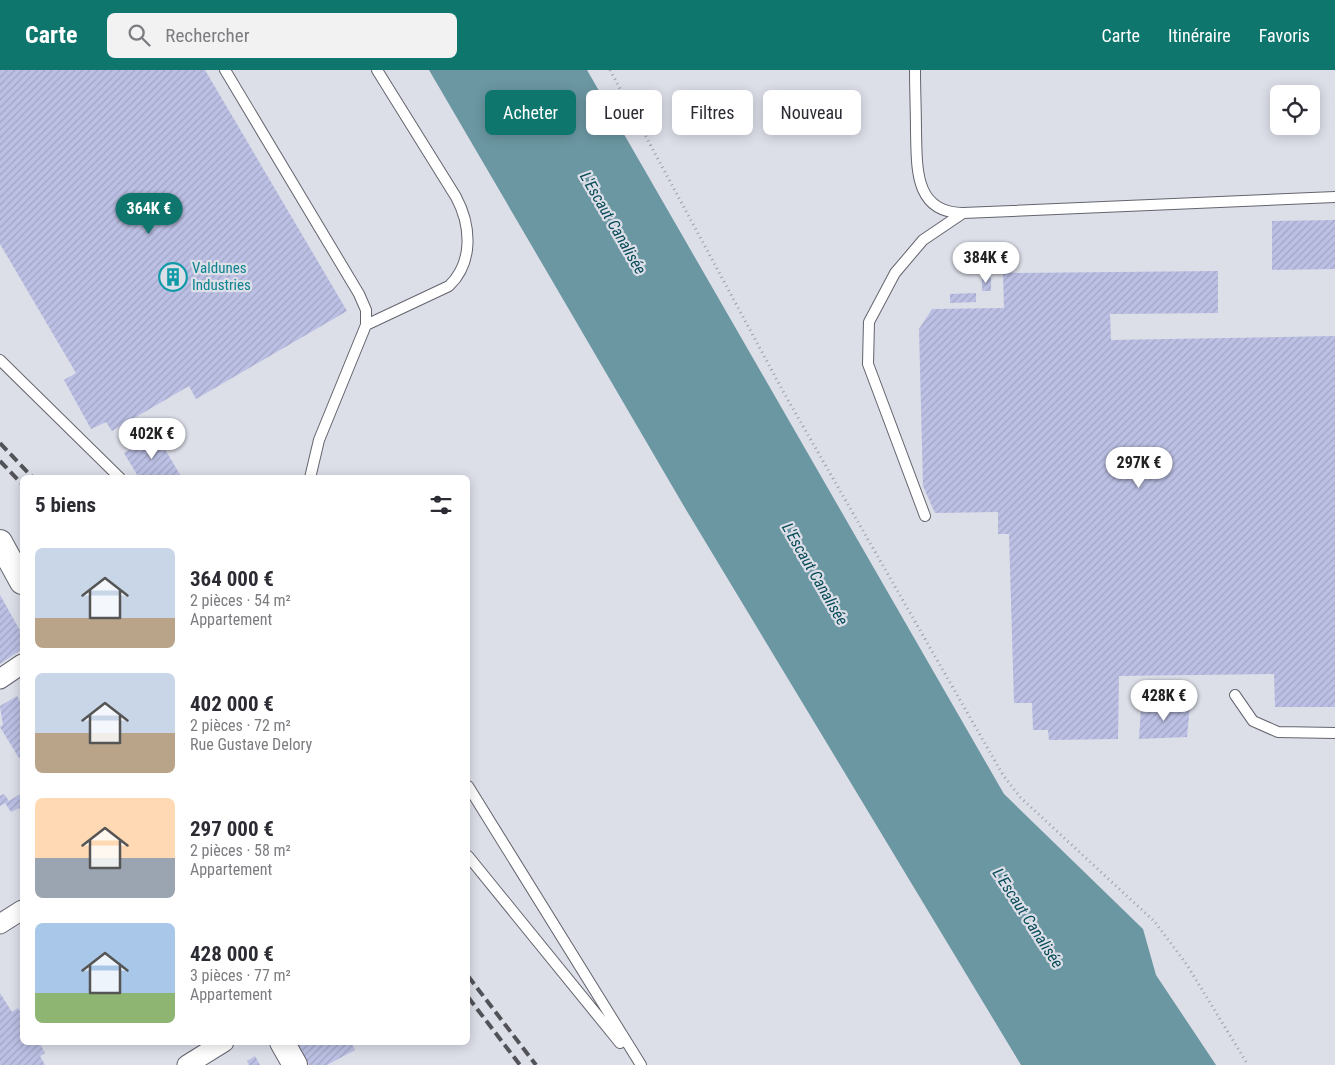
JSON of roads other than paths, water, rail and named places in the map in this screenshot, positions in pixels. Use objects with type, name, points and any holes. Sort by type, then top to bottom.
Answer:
[{"type":"street","points":[[0,542],[20,578]]},
{"type":"street","points":[[0,679],[20,665]]},
{"type":"street","points":[[0,924],[20,911]]},
{"type":"street","points":[[187,1065],[219,1045]]},
{"type":"street","points":[[284,1045],[295,1065]]},
{"type":"lane","points":[[225,70],[359,294],[366,310],[366,325],[319,440],[311,475]]},
{"type":"lane","points":[[366,325],[449,286],[457,278],[463,267],[468,242],[465,219],[456,197],[377,70]]},
{"type":"lane","points":[[915,70],[918,179],[927,196],[943,210],[963,213],[1335,197]]},
{"type":"lane","points":[[925,516],[868,364],[869,322],[895,273],[918,247],[963,213]]},
{"type":"lane","points":[[0,360],[117,475]]},
{"type":"lane","points":[[1235,696],[1253,721],[1278,732],[1335,733]]},
{"type":"lane","points":[[470,789],[640,1065]]},
{"type":"lane","points":[[470,858],[640,1065]]},
{"type":"water","name":"L'Escaut Canalisée","points":[[429,70],[587,70],[599,90],[586,90],[586,135],[624,135],[1004,794],[1143,929],[1156,975],[1216,1065],[1021,1065],[685,508]]},
{"type":"railway","points":[[0,443],[30,475]]},
{"type":"railway","points":[[0,461],[20,482]]},
{"type":"railway","points":[[470,979],[536,1065]]},
{"type":"railway","points":[[470,1000],[520,1065]]},
{"type":"place","name":"Valdunes Industries","points":[[173,277]]}]
